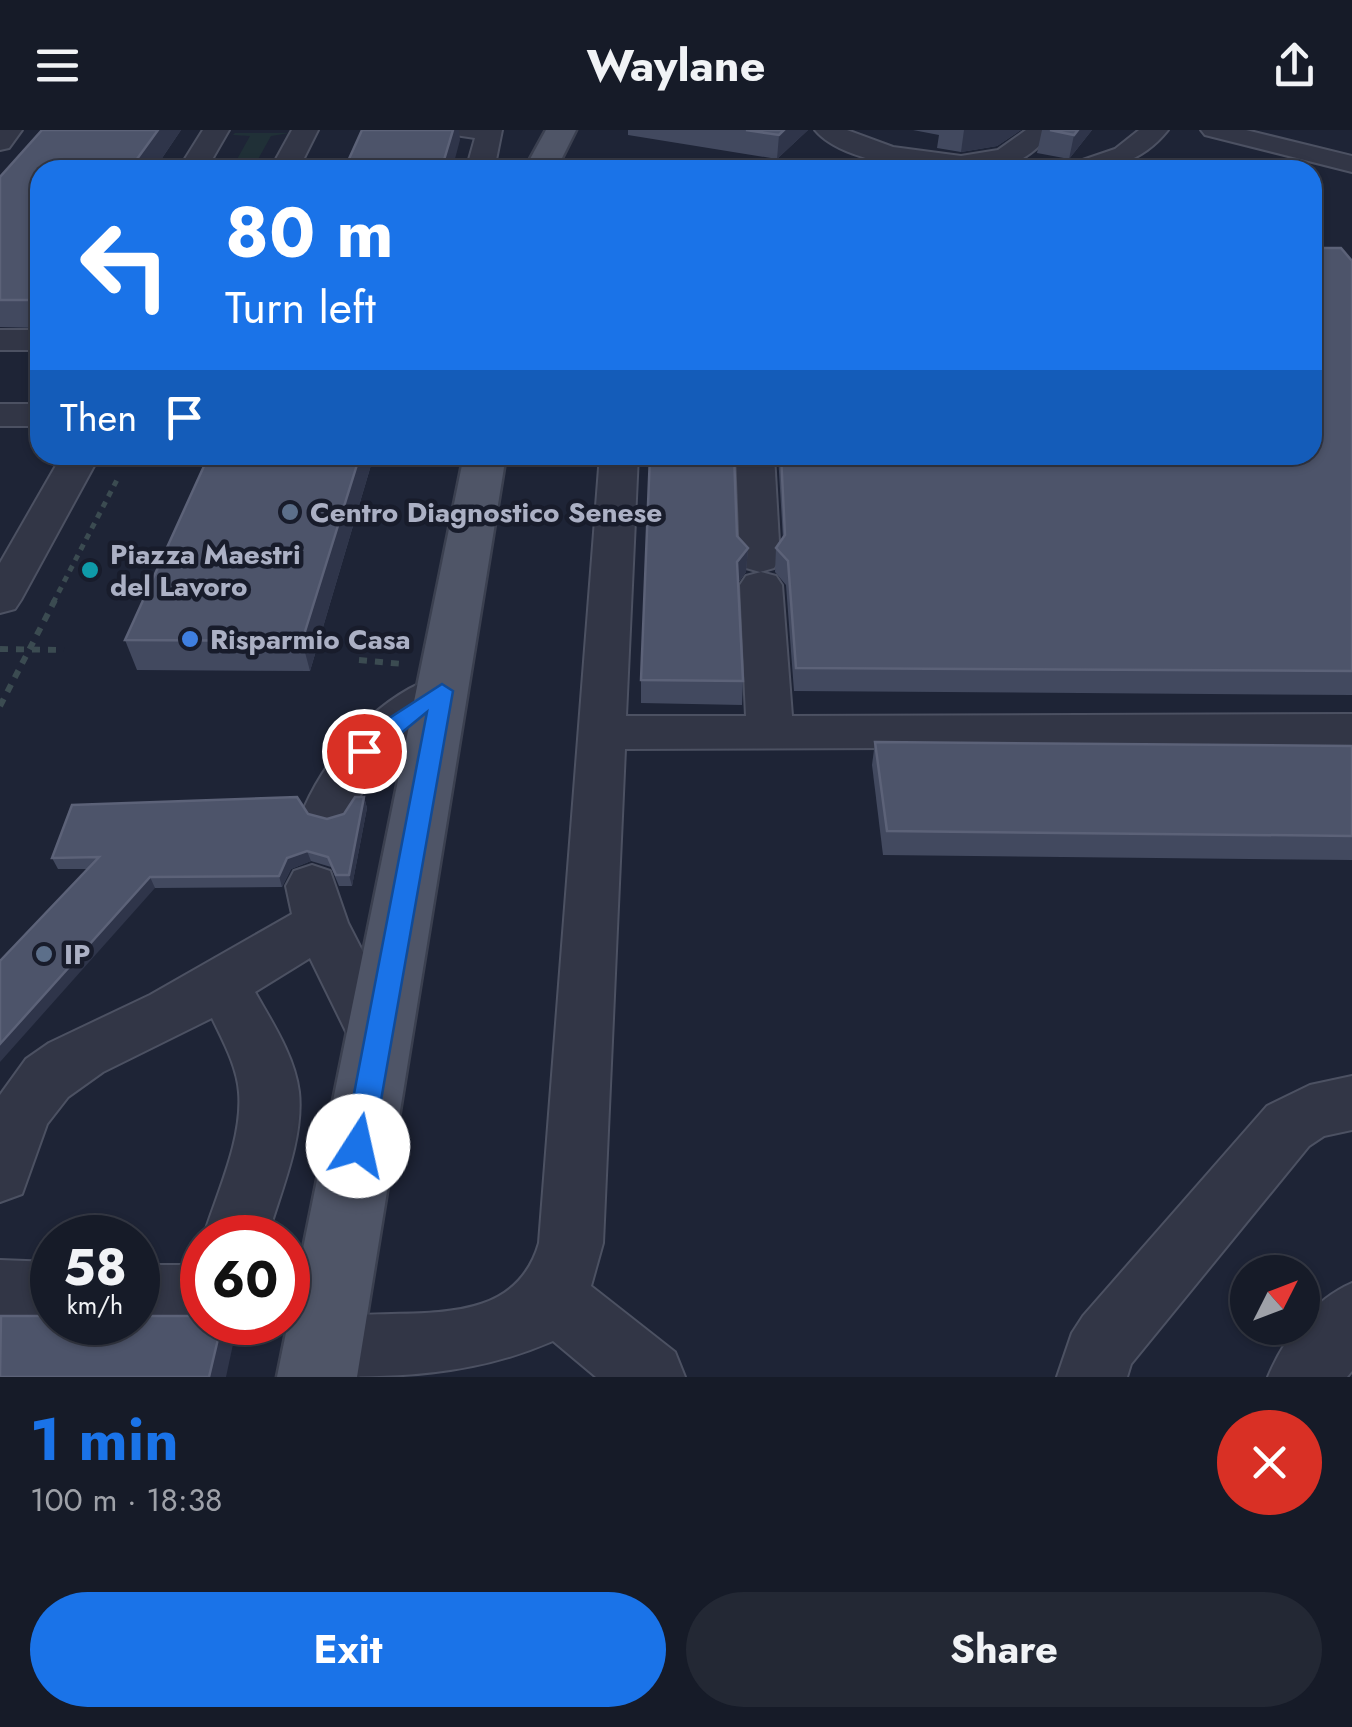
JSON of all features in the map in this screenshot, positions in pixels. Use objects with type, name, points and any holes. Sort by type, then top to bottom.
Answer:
[{"type":"main road","points":[[545,160],[561,130]]},
{"type":"main road","points":[[319,1363],[378,1038],[430,678],[483,465]]},
{"type":"street","points":[[0,142],[9,130]]},
{"type":"street","points":[[198,160],[216,130]]},
{"type":"street","points":[[289,160],[304,130]]},
{"type":"street","points":[[464,130],[490,131],[483,160]]},
{"type":"street","points":[[828,130],[867,138],[910,158],[994,160],[1017,151],[1040,130]]},
{"type":"street","points":[[1110,160],[1124,155],[1155,130]]},
{"type":"street","points":[[1214,130],[1352,164]]},
{"type":"street","points":[[0,340],[30,340]]},
{"type":"street","points":[[0,415],[30,415]]},
{"type":"street","points":[[0,600],[75,465]]},
{"type":"street","points":[[319,1363],[451,1362],[530,1314],[551,1296],[564,1272],[571,1243],[618,465]]},
{"type":"street","points":[[755,465],[770,730]]},
{"type":"street","points":[[328,808],[349,765],[430,678]]},
{"type":"street","points":[[601,734],[770,730],[1352,730]]},
{"type":"street","points":[[0,1173],[20,1117],[32,1094],[48,1076],[222,982],[316,905],[378,1038]]},
{"type":"street","points":[[222,982],[261,1063],[269,1094],[266,1122],[241,1215]]},
{"type":"street","points":[[1092,1377],[1096,1357],[1107,1340],[1288,1126],[1310,1112],[1352,1104]]},
{"type":"street","points":[[0,1293],[30,1294]]},
{"type":"street","points":[[551,1296],[650,1377]]},
{"type":"street","points":[[1304,1377],[1352,1317]]},
{"type":"path","points":[[0,706],[122,470]]},
{"type":"path","points":[[0,649],[64,650]]},
{"type":"path","points":[[359,660],[430,678]]},
{"type":"shaded area","points":[[289,133],[271,136],[258,160],[237,160],[250,136],[233,135]]},
{"type":"building","points":[[42,130],[158,130],[136,160],[30,160],[30,300],[0,300],[0,177]]},
{"type":"building","points":[[362,130],[453,130],[444,160],[348,160]]},
{"type":"building","points":[[746,130],[784,130],[779,135]]},
{"type":"building","points":[[1050,130],[1078,130],[1074,135]]},
{"type":"building","points":[[1322,248],[1341,248],[1352,261],[1352,671],[796,668],[788,561],[776,548],[785,535],[782,465],[1322,465]]},
{"type":"building","points":[[204,465],[357,465],[302,641],[125,640]]},
{"type":"building","points":[[650,465],[734,465],[737,536],[748,548],[737,562],[743,681],[641,680]]},
{"type":"building","points":[[875,742],[1352,746],[1352,836],[887,831]]},
{"type":"building","points":[[297,797],[308,814],[327,819],[344,814],[355,797],[364,797],[349,875],[336,875],[328,857],[307,851],[287,858],[279,876],[150,877],[0,1044],[0,961],[99,857],[52,858],[72,805]]},
{"type":"building","points":[[1,1316],[30,1316],[30,1345],[160,1345],[160,1316],[180,1316],[180,1345],[217,1345],[209,1377],[0,1377]]},
{"type":"place","name":"Centro Diagnostico Senese","points":[[290,512]]},
{"type":"place","name":"Piazza Maestri del Lavoro","points":[[90,570]]},
{"type":"place","name":"Risparmio Casa","points":[[190,639]]},
{"type":"place","name":"IP","points":[[44,954]]},
{"type":"route","points":[[358,1146],[442,691],[382,733],[364,751]]}]
